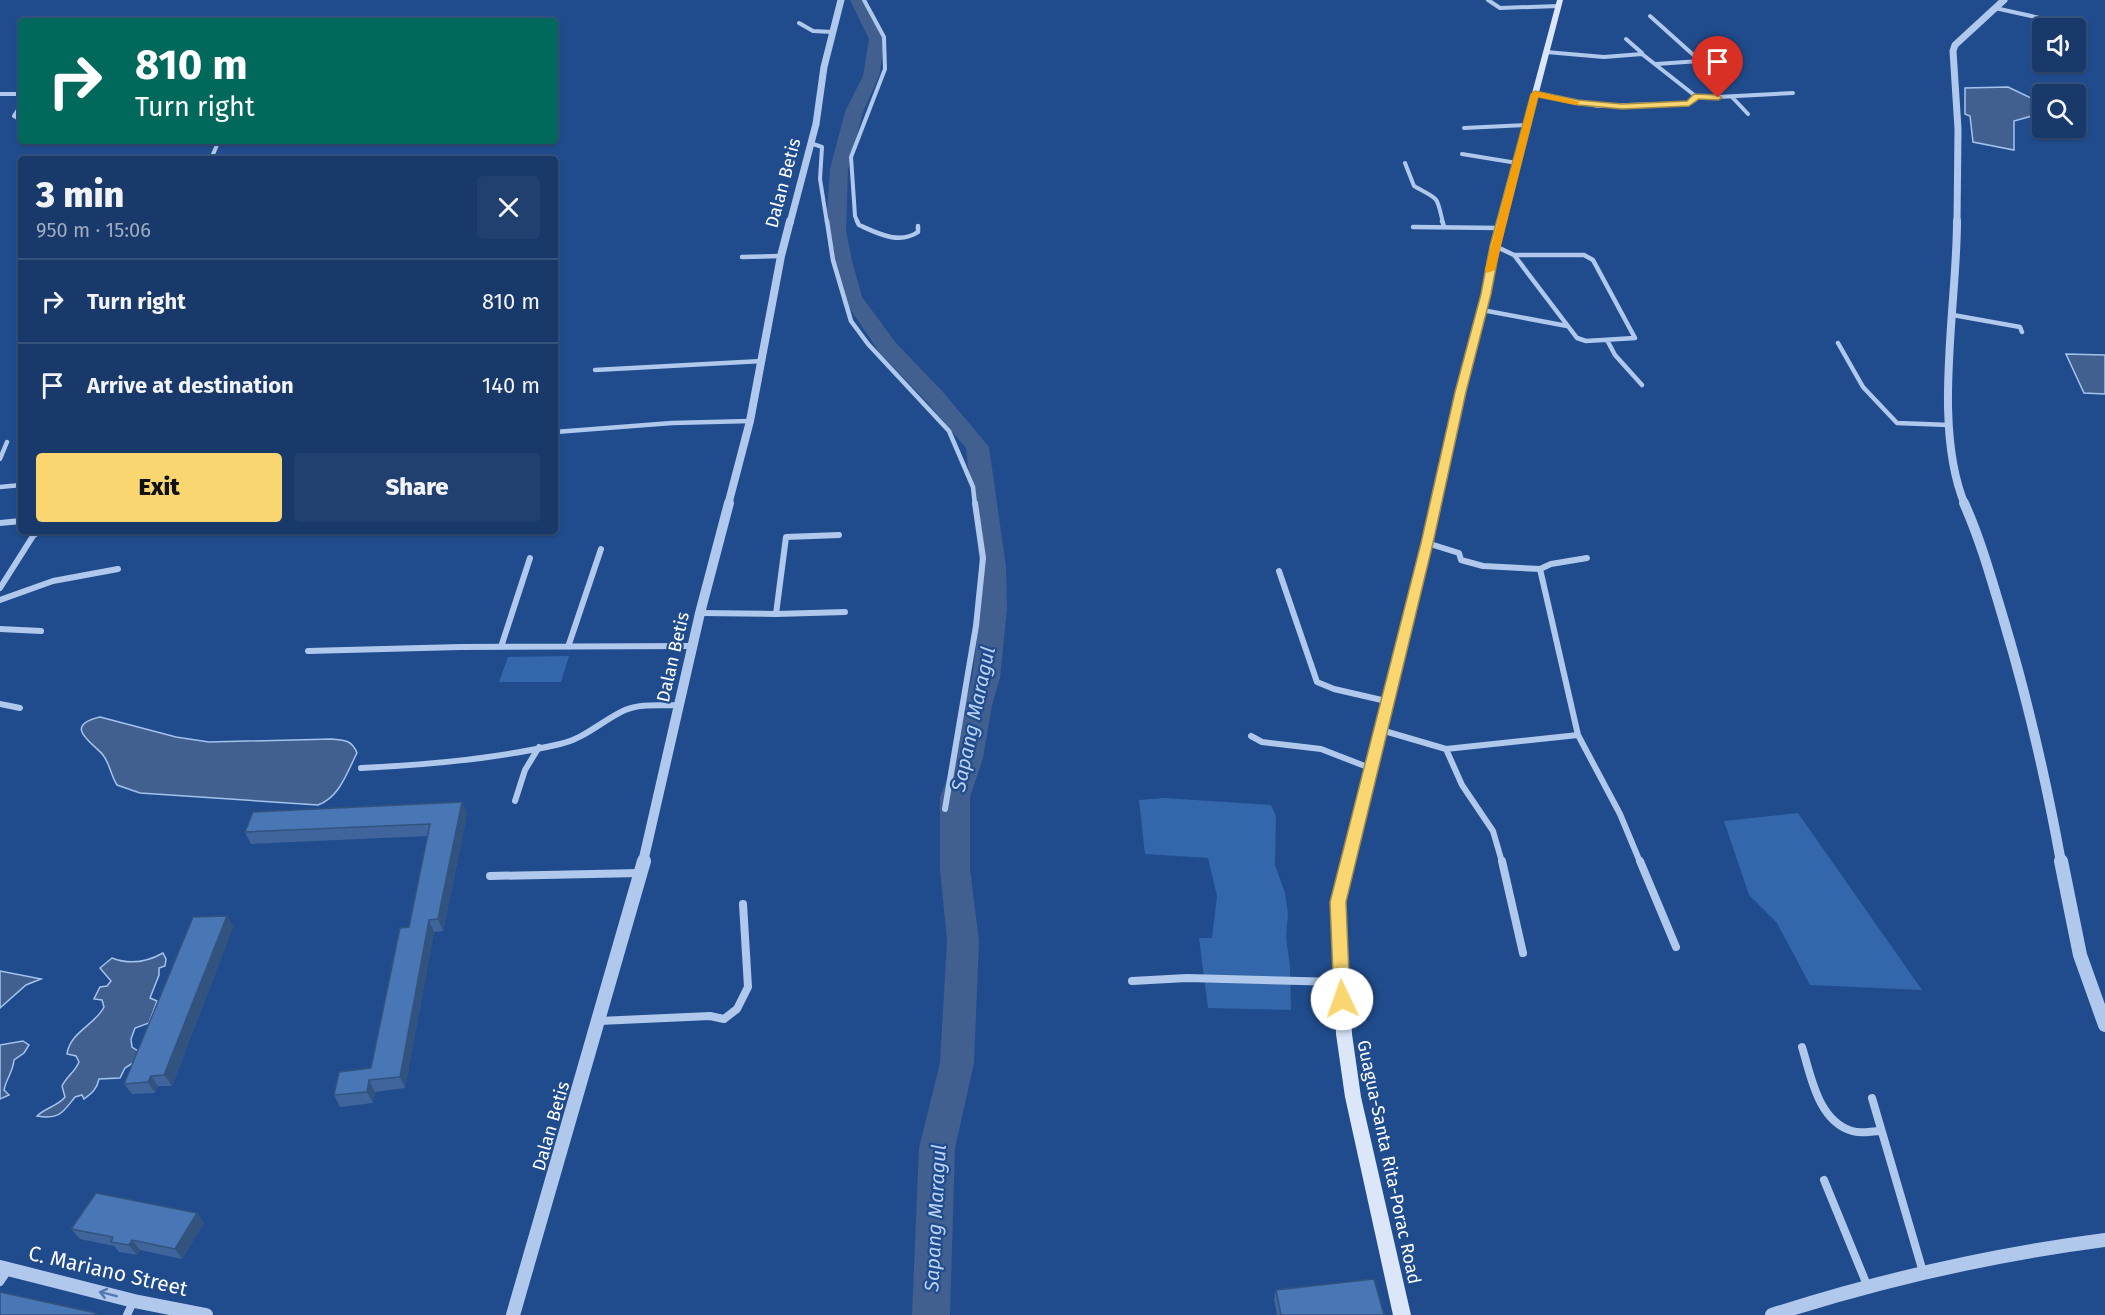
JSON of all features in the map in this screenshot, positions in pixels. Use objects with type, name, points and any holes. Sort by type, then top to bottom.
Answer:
[{"type":"main road","name":"Guagua-Santa Rita-Porac Road","points":[[1402,1315],[1353,1097],[1344,1034],[1338,902],[1427,543],[1495,246],[1559,3]]},
{"type":"street","name":"Dalan Betis","points":[[513,1315],[641,873],[700,613],[750,421],[781,256],[816,124],[824,67],[841,0]]},
{"type":"street","points":[[864,0],[884,37],[885,69],[851,157],[855,216],[859,225],[888,238],[914,235],[918,232],[918,226]]},
{"type":"street","points":[[1488,0],[1500,8],[1559,3]]},
{"type":"street","points":[[2004,0],[1955,45],[1953,51],[1958,129],[1956,266],[1949,362],[1953,470],[1979,538],[2024,688],[2045,773],[2072,923],[2080,955],[2105,1025]]},
{"type":"street","points":[[1995,8],[2040,18]]},
{"type":"street","points":[[1650,16],[1719,78]]},
{"type":"street","points":[[799,23],[813,31],[833,32]]},
{"type":"street","points":[[1626,39],[1694,96],[1704,99],[1793,93]]},
{"type":"street","points":[[1546,52],[1604,57],[1642,54]]},
{"type":"street","points":[[1656,64],[1700,61]]},
{"type":"street","points":[[0,94],[18,94]]},
{"type":"street","points":[[1535,94],[1578,103],[1622,107],[1689,103],[1695,100],[1694,96]]},
{"type":"street","points":[[1732,97],[1748,114]]},
{"type":"street","points":[[1464,128],[1527,125]]},
{"type":"street","points":[[810,143],[822,147],[820,179],[833,260],[851,321],[868,344],[949,431],[972,488],[983,558],[976,626],[945,809]]},
{"type":"street","points":[[1462,154],[1517,163]]},
{"type":"street","points":[[1405,163],[1414,186],[1437,198],[1441,206],[1440,218],[1444,226]]},
{"type":"street","points":[[1413,227],[1500,228]]},
{"type":"street","points":[[1495,246],[1514,255],[1584,255],[1593,260],[1635,338],[1586,340],[1577,338],[1514,255]]},
{"type":"street","points":[[742,257],[781,256]]},
{"type":"street","points":[[1482,310],[1567,326]]},
{"type":"street","points":[[1953,315],[2021,329],[2018,318]]},
{"type":"street","points":[[1607,340],[1615,355],[1642,385]]},
{"type":"street","points":[[1838,343],[1863,387],[1896,423],[1950,425]]},
{"type":"street","points":[[595,370],[763,361]]},
{"type":"street","points":[[558,432],[672,423],[750,421]]},
{"type":"street","points":[[0,459],[8,441]]},
{"type":"street","points":[[0,487],[18,485]]},
{"type":"street","points":[[0,523],[18,521]]},
{"type":"street","points":[[0,588],[35,534]]},
{"type":"street","points":[[777,614],[786,537],[839,535]]},
{"type":"street","points":[[1427,543],[1459,553],[1461,560],[1483,566],[1540,569],[1557,562],[1587,558]]},
{"type":"street","points":[[568,647],[601,549]]},
{"type":"street","points":[[501,647],[530,558]]},
{"type":"street","points":[[0,600],[53,581],[118,569]]},
{"type":"street","points":[[1540,569],[1578,735],[1620,814],[1676,948]]},
{"type":"street","points":[[1279,571],[1317,682],[1335,689],[1386,701]]},
{"type":"street","points":[[700,613],[845,612]]},
{"type":"street","points":[[0,629],[42,631]]},
{"type":"street","points":[[308,651],[694,646]]},
{"type":"street","points":[[0,704],[20,708]]},
{"type":"street","points":[[361,768],[493,755],[540,747],[573,740],[595,725],[636,707],[679,705]]},
{"type":"street","points":[[1381,730],[1446,749],[1578,735]]},
{"type":"street","points":[[1251,736],[1262,742],[1321,749],[1370,768]]},
{"type":"street","points":[[515,801],[525,770],[540,747]]},
{"type":"street","points":[[1446,749],[1462,784],[1493,831],[1523,953]]},
{"type":"street","points":[[490,876],[641,873]]},
{"type":"street","points":[[598,1021],[710,1016],[724,1019],[737,1009],[748,987],[743,904]]},
{"type":"street","points":[[1132,981],[1187,978],[1341,982]]},
{"type":"street","points":[[1802,1047],[1822,1104],[1835,1122],[1852,1131],[1880,1131]]},
{"type":"street","points":[[1872,1098],[1923,1272]]},
{"type":"street","points":[[1824,1180],[1867,1285]]},
{"type":"street","points":[[1772,1315],[1867,1285],[1923,1272],[2056,1246],[2105,1240]]},
{"type":"street","name":"C. Mariano Street","points":[[3,1272],[206,1315]]},
{"type":"street","points":[[126,1315],[134,1300]]},
{"type":"shaded area","points":[[2008,87],[2031,98],[2032,116],[2014,121],[2014,150],[1973,142],[1970,116],[1965,114],[1965,88]]},
{"type":"shaded area","points":[[2066,354],[2105,355],[2105,394],[2084,393]]},
{"type":"shaded area","points":[[569,656],[561,682],[499,682],[508,657]]},
{"type":"shaded area","points":[[100,717],[176,737],[209,742],[340,740],[350,743],[357,753],[337,790],[326,801],[318,805],[140,793],[117,785],[103,755],[83,734],[81,730],[83,725]]},
{"type":"shaded area","points":[[1164,798],[1271,805],[1276,816],[1275,865],[1285,893],[1288,914],[1286,937],[1290,966],[1291,1010],[1208,1008],[1199,938],[1212,938],[1217,896],[1208,858],[1145,854],[1139,800]]},
{"type":"shaded area","points":[[1798,813],[1922,990],[1810,985],[1777,923],[1749,895],[1724,821]]},
{"type":"shaded area","points":[[163,953],[166,959],[165,966],[159,968],[159,975],[150,998],[157,1001],[149,1023],[135,1028],[131,1039],[132,1047],[138,1051],[136,1061],[125,1068],[120,1078],[99,1079],[89,1095],[84,1099],[82,1095],[75,1097],[60,1114],[51,1117],[37,1116],[65,1097],[62,1086],[79,1062],[76,1056],[67,1054],[69,1046],[104,1007],[102,1000],[94,999],[100,987],[107,986],[111,981],[100,968],[112,958],[138,961],[151,959]]},
{"type":"shaded area","points":[[0,971],[41,979],[26,985],[0,1008]]},
{"type":"shaded area","points":[[23,1041],[29,1045],[24,1053],[14,1060],[4,1090],[9,1095],[0,1099],[0,1045]]},
{"type":"building","points":[[462,802],[438,919],[429,920],[400,1077],[369,1080],[367,1092],[334,1095],[339,1072],[371,1068],[400,928],[409,927],[430,824],[245,832],[253,812]]},
{"type":"building","points":[[227,916],[164,1075],[151,1076],[148,1082],[124,1084],[193,917]]},
{"type":"building","points":[[96,1193],[197,1213],[175,1249],[132,1240],[129,1245],[111,1242],[113,1237],[71,1229]]},
{"type":"building","points":[[1374,1279],[1384,1315],[1281,1315],[1276,1290]]},
{"type":"building","points":[[0,1292],[96,1313],[94,1315],[0,1315]]},
{"type":"waterway","name":"Sapang Maragul","points":[[858,0],[877,39],[871,76],[854,112],[839,169],[836,230],[842,261],[852,297],[888,348],[935,397],[977,447],[993,567],[994,609],[986,678],[978,705],[969,758],[955,797],[955,869],[963,941],[957,1063],[937,1148],[931,1315]]},
{"type":"slow traffic","points":[[1490,270],[1535,94],[1576,102]]},
{"type":"route","points":[[1342,999],[1338,902],[1427,543],[1486,294],[1495,246],[1535,94],[1598,106],[1622,107],[1689,103],[1695,100],[1694,96],[1704,99],[1718,98]]}]
